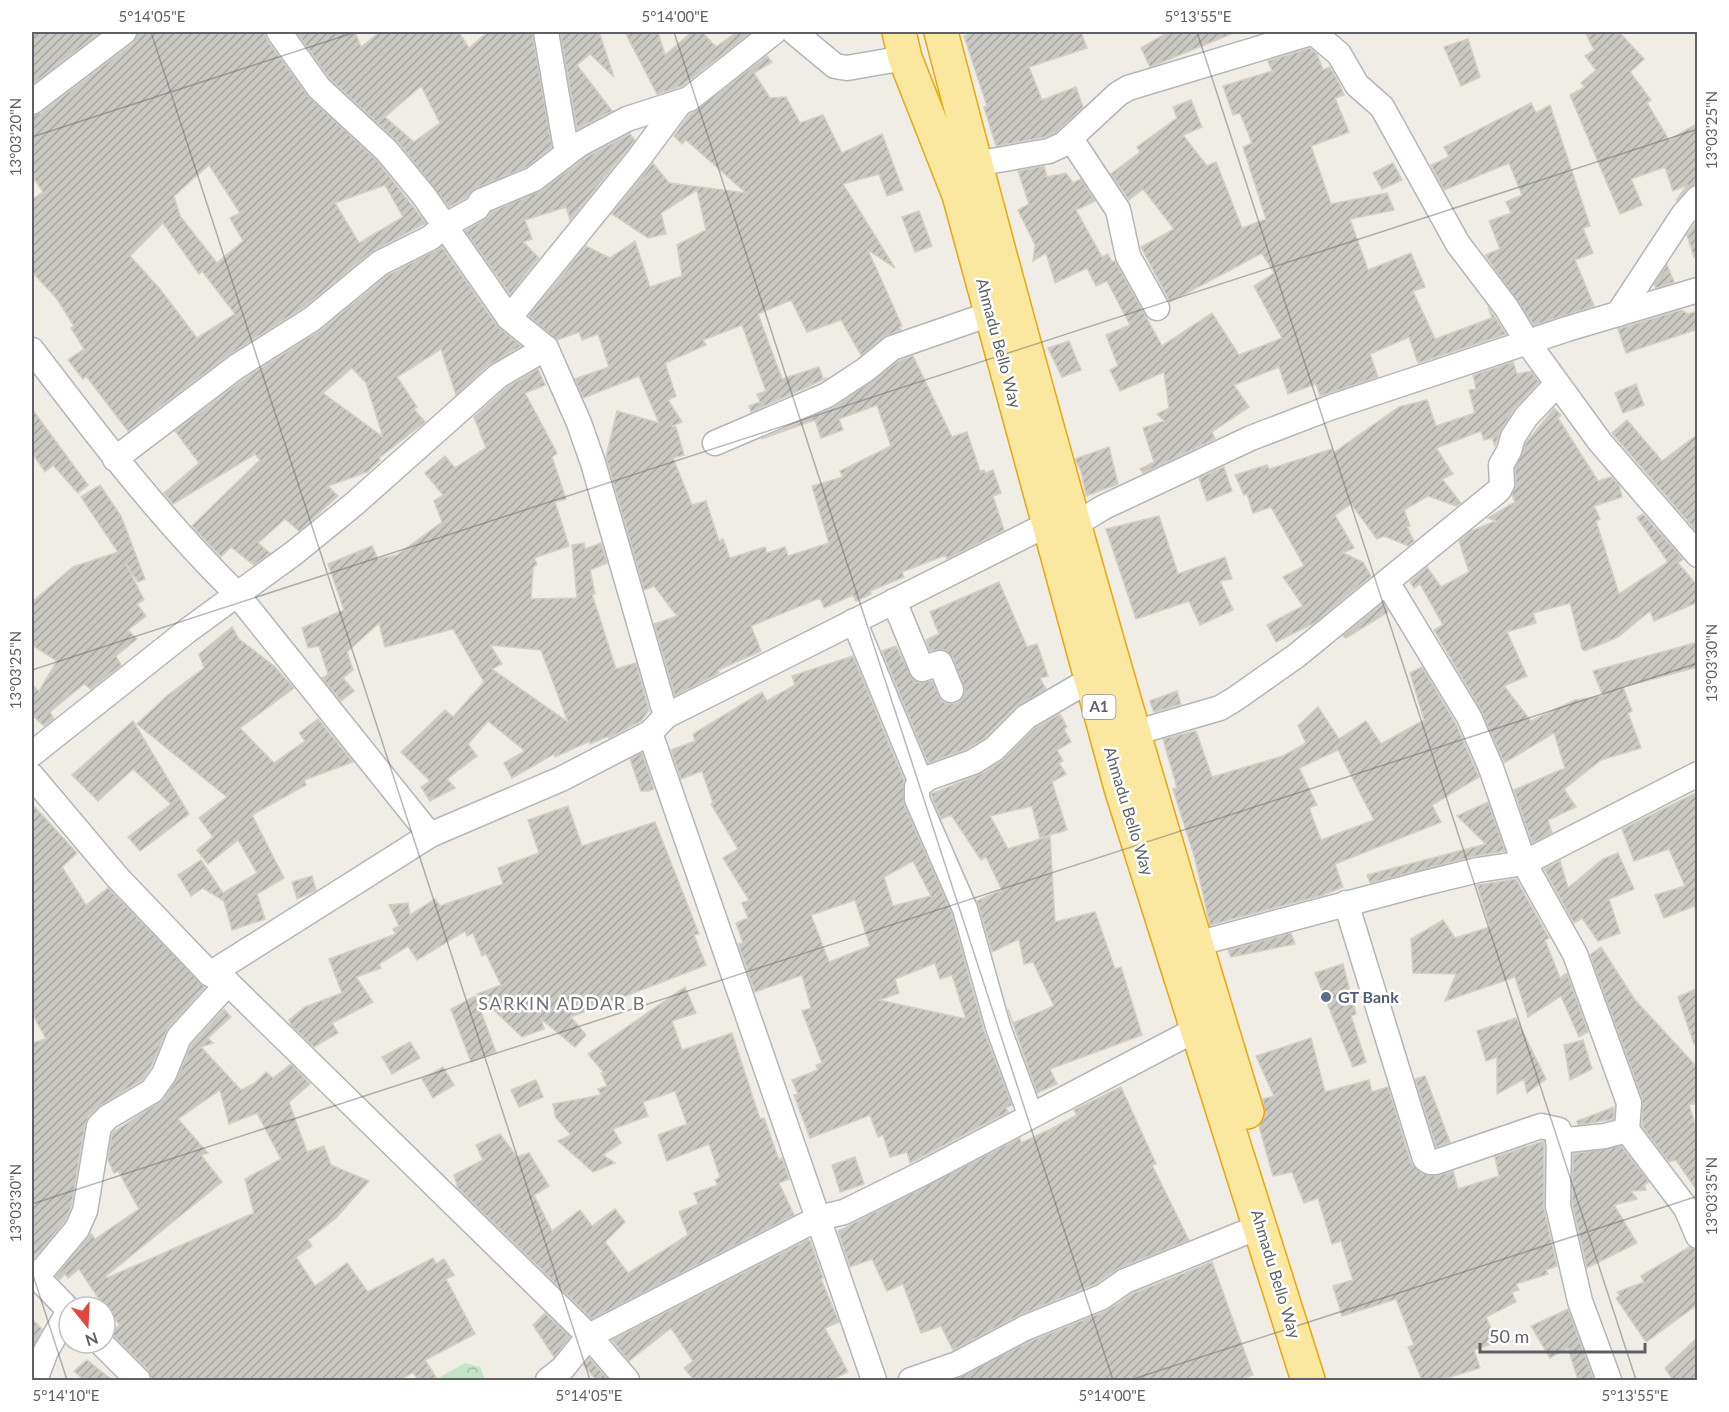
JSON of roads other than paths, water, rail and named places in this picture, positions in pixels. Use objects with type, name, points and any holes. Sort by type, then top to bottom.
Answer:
[{"type":"highway","name":"Ahmadu Bello Way","points":[[941,32],[1062,524],[1091,679],[1121,788],[1308,1380]]},
{"type":"highway","name":"Ahmadu Bello Way","points":[[902,45],[959,195],[990,314],[1134,733],[1196,944],[1330,1380]]},
{"type":"street","points":[[32,102],[124,32]]},
{"type":"street","points":[[279,32],[319,88],[387,151],[446,225],[509,318],[546,348],[579,423],[593,463],[658,724],[874,1380]]},
{"type":"street","points":[[546,32],[565,143],[578,145]]},
{"type":"street","points":[[115,459],[236,367],[312,319],[380,263],[430,238],[446,225],[477,208],[481,201],[534,179],[578,145],[627,119],[689,99],[774,32]]},
{"type":"street","points":[[794,32],[836,66],[847,68],[902,45]]},
{"type":"street","points":[[975,164],[1049,151],[1071,139],[1118,94],[1128,88],[1313,32],[1339,54],[1357,85],[1382,107],[1458,244],[1506,307],[1557,384],[1600,442],[1698,555]]},
{"type":"street","points":[[509,318],[639,158],[680,103]]},
{"type":"street","points":[[1071,139],[1119,210],[1128,256],[1157,308]]},
{"type":"street","points":[[1618,314],[1683,215],[1698,198]]},
{"type":"street","points":[[57,1299],[34,1275],[77,1229],[85,1211],[99,1126],[108,1117],[152,1091],[164,1074],[179,1037],[219,978],[430,835],[561,779],[658,724],[894,601],[1251,438],[1366,395],[1698,290]]},
{"type":"street","points":[[715,443],[827,394],[866,370],[892,348],[990,314]]},
{"type":"street","points":[[32,754],[236,593],[294,553],[353,505],[498,376],[546,348]]},
{"type":"street","points":[[32,350],[115,459],[200,557],[236,593],[430,835]]},
{"type":"street","points":[[1134,733],[1220,708],[1235,699],[1296,656],[1499,490],[1502,484],[1501,465],[1509,451],[1513,437],[1526,417],[1557,384]]},
{"type":"street","points":[[1387,582],[1469,717],[1491,768],[1524,863],[1575,954],[1629,1103],[1627,1130],[1686,1208],[1698,1236]]},
{"type":"street","points":[[894,601],[922,669],[940,663],[951,690]]},
{"type":"street","points":[[854,621],[921,783]]},
{"type":"street","points":[[1030,1114],[998,1027],[965,909],[917,799],[917,787],[928,778],[973,762],[987,754],[1026,717],[1091,679]]},
{"type":"street","points":[[1196,944],[1470,872],[1524,863],[1698,774]]},
{"type":"street","points":[[32,776],[118,878],[589,1336],[627,1380]]},
{"type":"street","points":[[1346,903],[1425,1159],[1436,1162],[1541,1126],[1559,1130],[1558,1206],[1580,1301],[1609,1380]]},
{"type":"street","points":[[548,1380],[563,1368],[589,1336],[819,1218],[844,1212],[923,1173],[1030,1114],[1197,1029]]},
{"type":"street","points":[[1558,1141],[1605,1136],[1627,1130]]},
{"type":"street","points":[[910,1380],[957,1364],[1025,1328],[1102,1297],[1125,1281],[1260,1226]]},
{"type":"street","points":[[35,1380],[57,1332]]},
{"type":"street","points":[[113,1355],[138,1380]]},
{"type":"place","name":"GT Bank","points":[[1326,997]]},
{"type":"district","name":"SARKIN ADDAR B","points":[[562,1004]]}]
